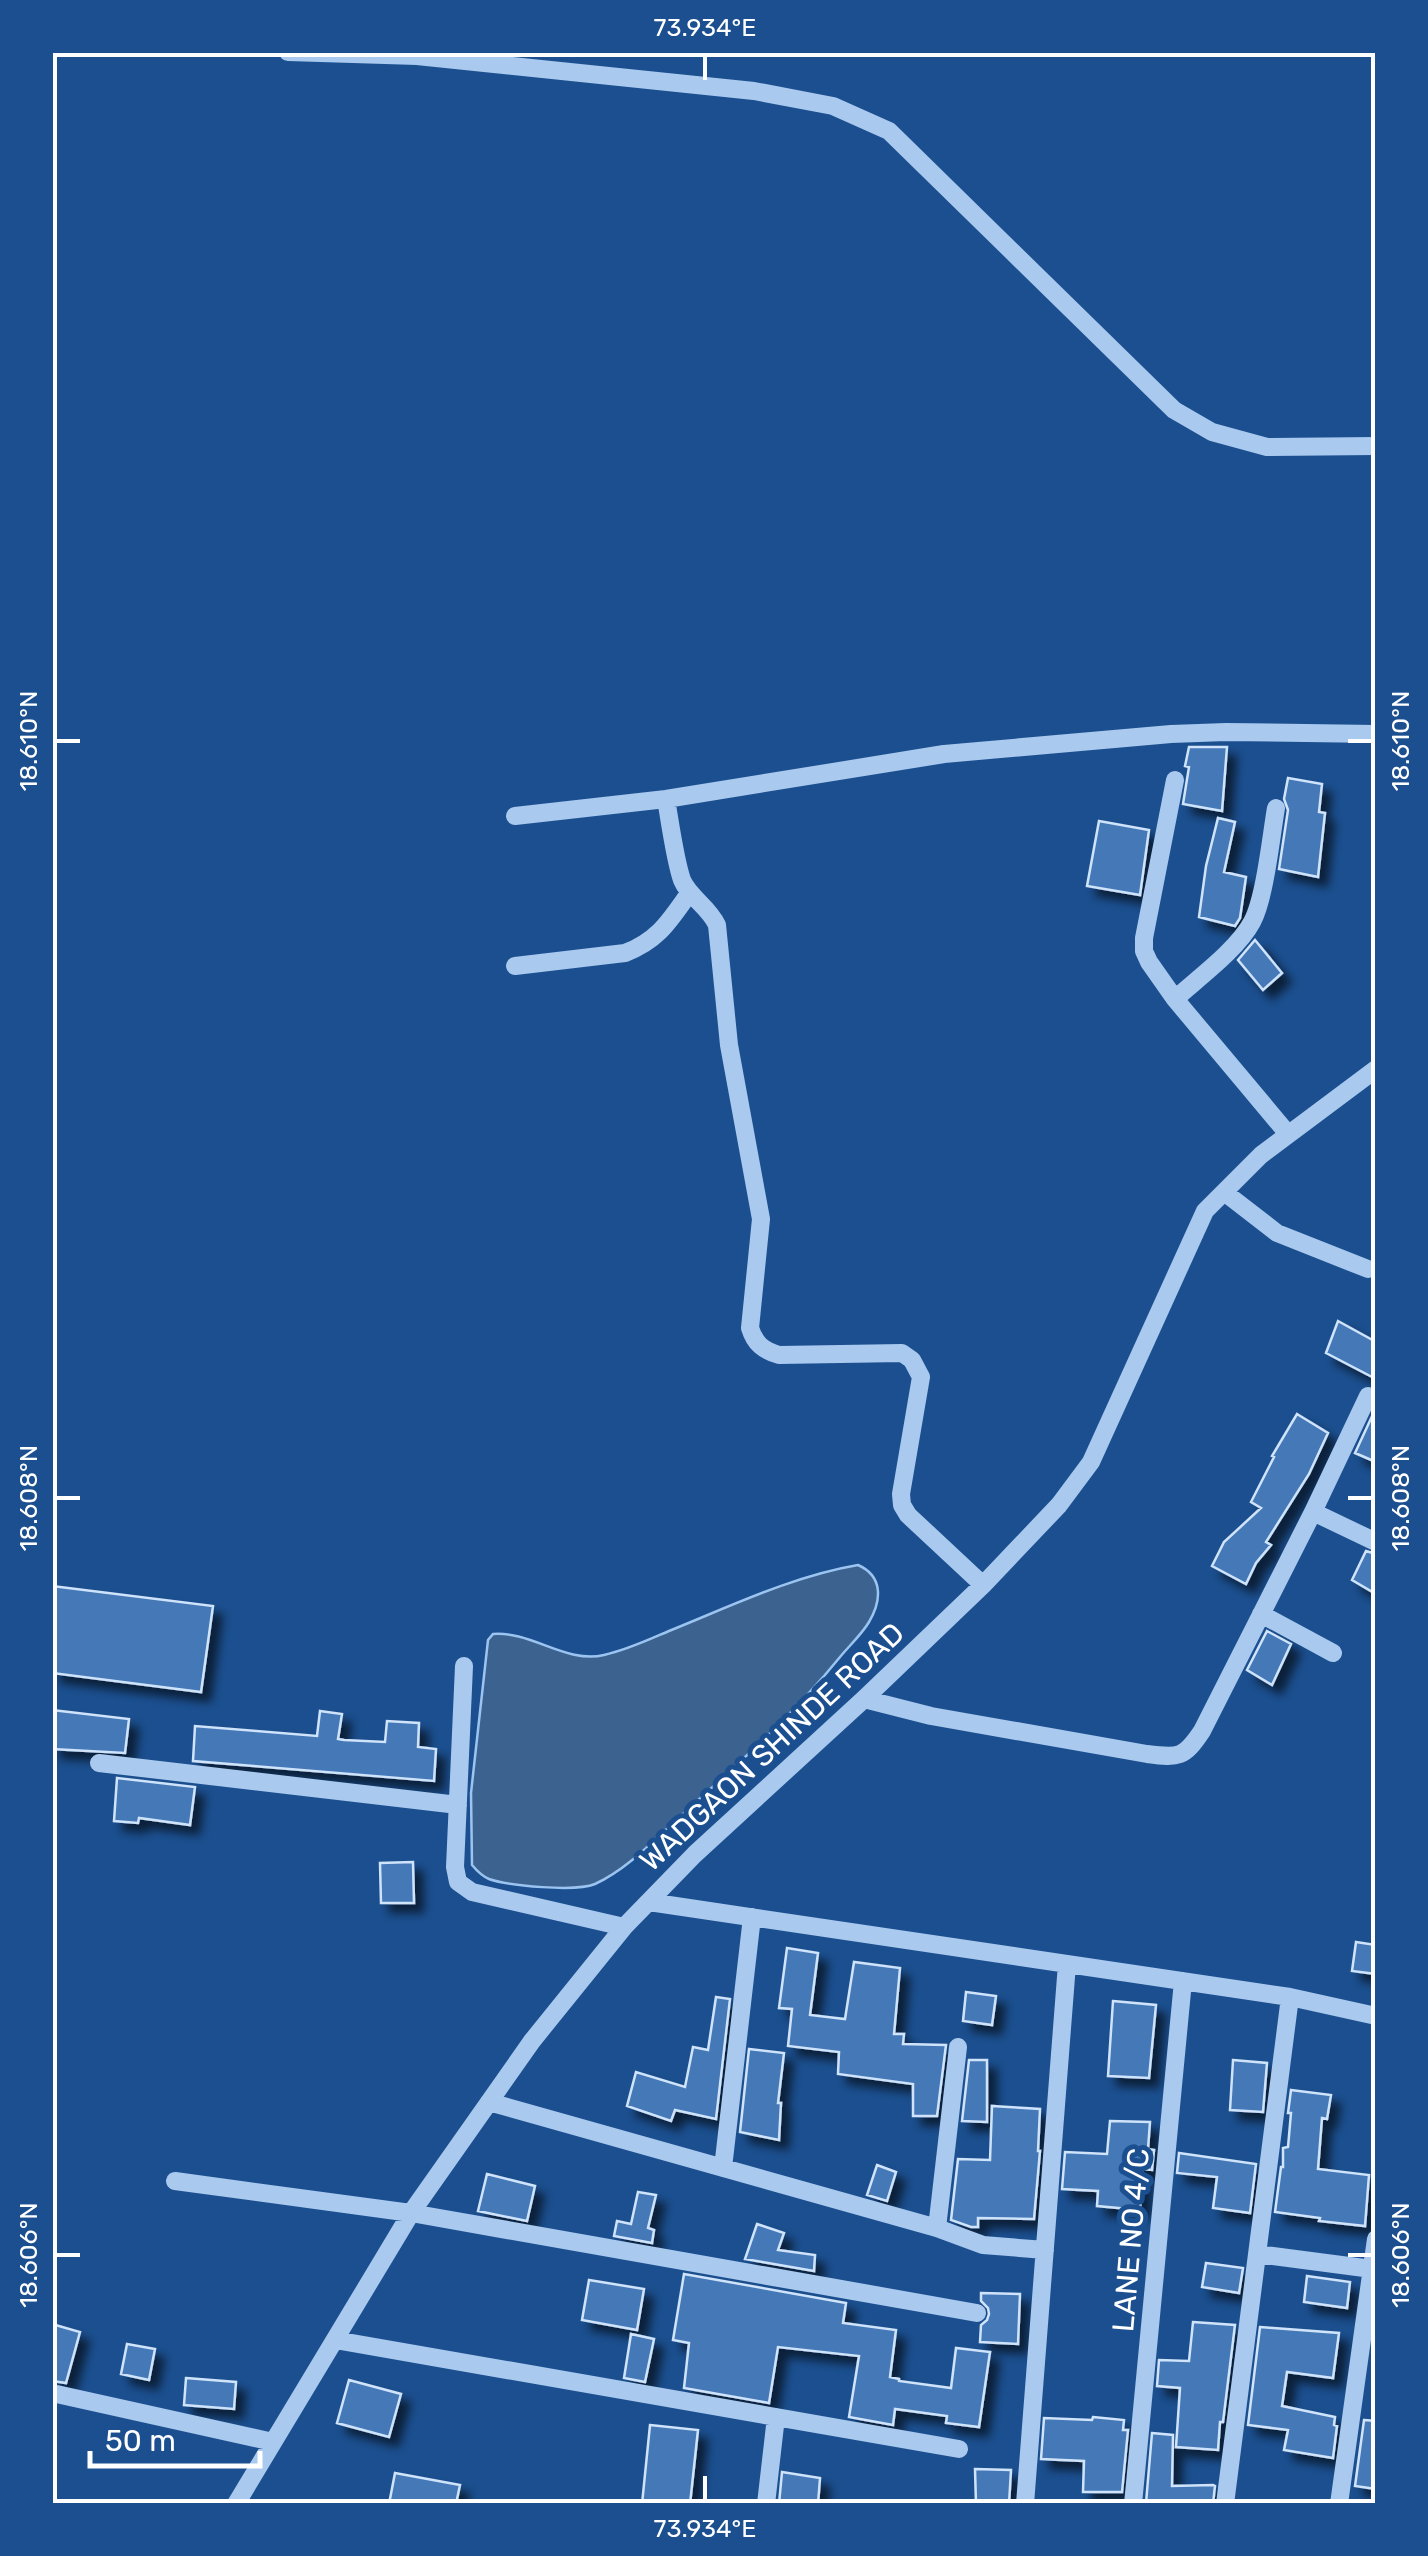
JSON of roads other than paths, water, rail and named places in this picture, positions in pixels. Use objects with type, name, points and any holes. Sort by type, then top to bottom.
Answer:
[{"type":"street","points":[[288,52],[417,56],[754,91],[833,106],[888,131],[1174,410],[1212,432],[1267,447],[1376,446]]},
{"type":"street","points":[[515,816],[666,799],[944,754],[1171,734],[1376,734]]},
{"type":"street","points":[[1175,780],[1144,951],[1175,999],[1288,1134]]},
{"type":"street","points":[[666,799],[682,880],[717,925],[729,1045],[759,1203],[760,1236],[750,1328],[754,1341],[779,1355],[892,1353],[912,1360],[921,1377],[902,1505],[908,1516],[983,1586]]},
{"type":"street","points":[[1175,999],[1251,924],[1258,908],[1276,808]]},
{"type":"street","points":[[515,966],[626,953],[641,947],[659,934],[690,892]]},
{"type":"street","name":"WADGAON SHINDE ROAD","points":[[236,2504],[411,2214],[532,2041],[624,1927],[696,1854],[983,1586],[1059,1505],[1090,1462],[1205,1211],[1261,1155],[1376,1069]]},
{"type":"street","points":[[1224,1192],[1277,1233],[1368,1270]]},
{"type":"street","points":[[864,1699],[932,1716],[1172,1757],[1188,1752],[1202,1731],[1368,1396],[1376,1400]]},
{"type":"street","points":[[1312,1512],[1376,1542]]},
{"type":"street","points":[[1261,1614],[1333,1653]]},
{"type":"street","points":[[464,1666],[455,1868],[458,1882],[472,1892],[624,1927]]},
{"type":"street","points":[[99,1764],[458,1805]]},
{"type":"street","points":[[649,1902],[1290,1997],[1376,2016]]},
{"type":"street","points":[[723,2168],[752,1917]]},
{"type":"street","points":[[1025,2504],[1067,1964]]},
{"type":"street","name":"LANE NO 4/C","points":[[1133,2504],[1183,1982]]},
{"type":"street","points":[[1225,2504],[1290,1997]]},
{"type":"street","points":[[937,2228],[958,2047]]},
{"type":"street","points":[[489,2102],[937,2228],[983,2245],[1045,2250]]},
{"type":"street","points":[[175,2181],[411,2214],[977,2312]]},
{"type":"street","points":[[1339,2504],[1376,2239]]},
{"type":"street","points":[[1256,2254],[1372,2269]]},
{"type":"street","points":[[335,2340],[958,2449]]},
{"type":"street","points":[[52,2394],[273,2442]]},
{"type":"street","points":[[766,2504],[776,2418]]},
{"type":"water","points":[[858,1565],[872,1575],[878,1589],[876,1605],[863,1631],[765,1738],[631,1861],[595,1884],[573,1888],[499,1882],[472,1865],[471,1793],[488,1640],[493,1634],[521,1637],[576,1655],[604,1655],[786,1584]]}]
